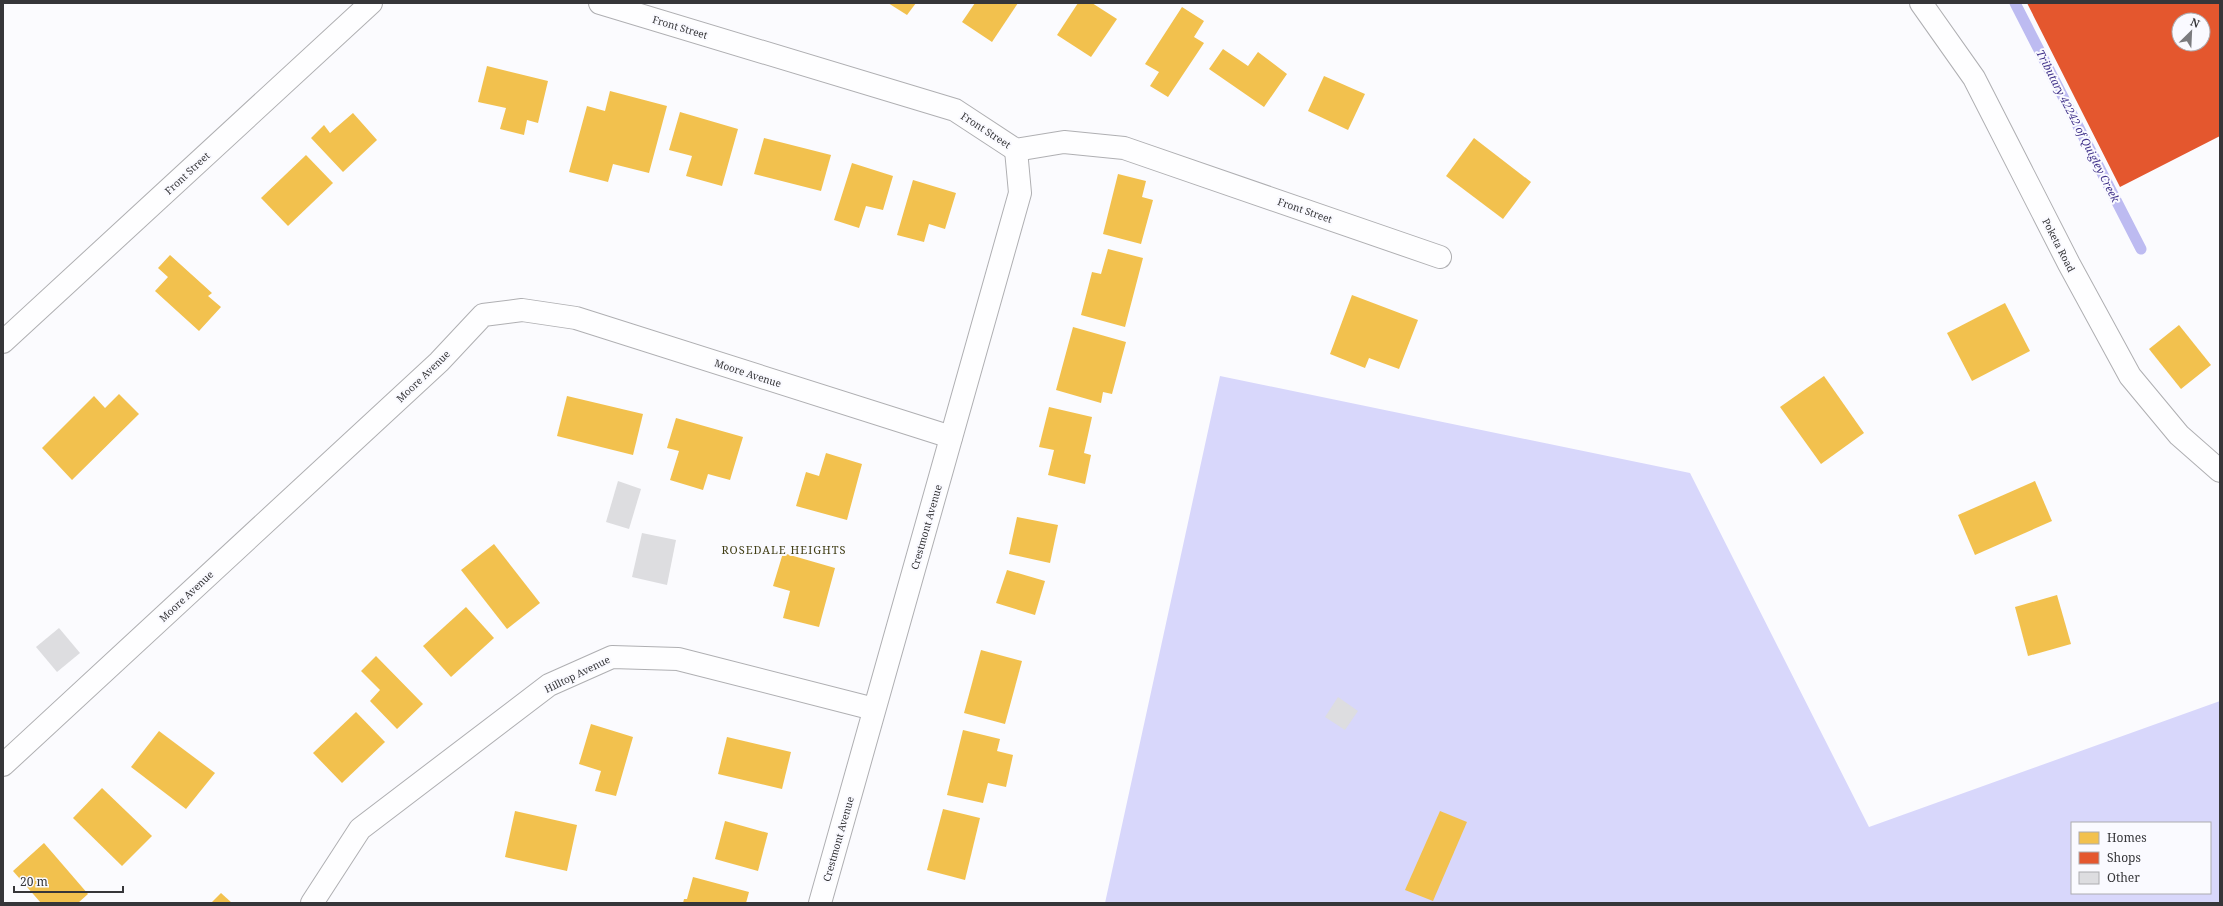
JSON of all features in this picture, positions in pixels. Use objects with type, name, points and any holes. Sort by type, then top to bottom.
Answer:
[{"type":"street","name":"Front Street","points":[[3,342],[371,3]]},
{"type":"street","name":"Front Street","points":[[600,3],[955,110],[1016,150],[1064,142],[1124,148],[1440,257]]},
{"type":"street","name":"Poketa Road","points":[[1921,3],[1974,78],[2069,264],[2130,376],[2179,435],[2220,471]]},
{"type":"street","name":"Crestmont Avenue","points":[[820,903],[1020,193],[1016,150]]},
{"type":"street","name":"Moore Avenue","points":[[3,765],[439,362],[483,315],[522,310],[576,318],[951,437]]},
{"type":"street","name":"Hilltop Avenue","points":[[312,903],[360,829],[549,685],[612,657],[678,659],[874,709]]},
{"type":"shaded area","points":[[1220,376],[1690,473],[1869,827],[2220,701],[2220,903],[1105,903]]},
{"type":"building: Homes","points":[[888,3],[916,3],[907,15]]},
{"type":"building: Homes","points":[[975,3],[1018,3],[992,42],[962,22]]},
{"type":"building: Homes","points":[[1078,3],[1092,3],[1117,19],[1091,57],[1057,35]]},
{"type":"building: Homes","points":[[1182,7],[1204,21],[1194,37],[1204,43],[1168,97],[1150,86],[1159,72],[1145,64]]},
{"type":"building: Homes","points":[[1223,49],[1248,66],[1258,52],[1287,74],[1264,107],[1209,69]]},
{"type":"building: Homes","points":[[487,66],[548,81],[538,123],[527,120],[524,135],[500,129],[506,108],[478,102]]},
{"type":"building: Homes","points":[[1324,76],[1365,94],[1348,130],[1308,111]]},
{"type":"building: Homes","points":[[610,91],[667,106],[649,173],[613,164],[608,182],[569,172],[587,106],[605,111]]},
{"type":"building: Homes","points":[[680,112],[738,129],[722,186],[686,176],[692,156],[669,150]]},
{"type":"building: Homes","points":[[353,113],[377,140],[343,172],[311,138],[324,125],[330,133]]},
{"type":"building: Homes","points":[[764,138],[831,155],[821,191],[754,174]]},
{"type":"building: Homes","points":[[1474,138],[1531,182],[1503,219],[1446,176]]},
{"type":"building: Homes","points":[[306,155],[333,183],[288,226],[261,198]]},
{"type":"building: Homes","points":[[852,163],[893,176],[883,210],[866,206],[859,228],[834,220]]},
{"type":"building: Homes","points":[[1118,174],[1146,181],[1142,197],[1153,200],[1141,244],[1103,234]]},
{"type":"building: Homes","points":[[913,180],[956,193],[945,229],[929,224],[924,242],[897,235]]},
{"type":"building: Homes","points":[[1108,249],[1143,258],[1125,327],[1081,315],[1092,272],[1101,274]]},
{"type":"building: Homes","points":[[170,255],[212,293],[208,296],[221,307],[199,331],[155,291],[168,277],[158,268]]},
{"type":"building: Homes","points":[[1352,295],[1418,320],[1399,369],[1369,358],[1365,368],[1330,354]]},
{"type":"building: Homes","points":[[2005,303],[2030,351],[1972,381],[1947,333]]},
{"type":"building: Homes","points":[[2179,325],[2211,365],[2181,389],[2149,349]]},
{"type":"building: Homes","points":[[1073,327],[1126,342],[1112,394],[1103,392],[1101,403],[1056,390]]},
{"type":"building: Homes","points":[[1824,376],[1864,433],[1821,464],[1780,407]]},
{"type":"building: Homes","points":[[119,394],[139,414],[72,480],[42,448],[94,396],[105,408]]},
{"type":"building: Homes","points":[[567,396],[643,414],[633,455],[557,436]]},
{"type":"building: Homes","points":[[1049,407],[1092,417],[1084,453],[1091,455],[1085,484],[1048,475],[1054,450],[1039,447]]},
{"type":"building: Homes","points":[[676,418],[743,437],[730,480],[708,474],[703,490],[670,480],[679,451],[667,448]]},
{"type":"building: Homes","points":[[826,453],[862,464],[847,520],[796,506],[806,472],[819,476]]},
{"type":"building: Homes","points":[[2035,481],[2052,521],[1975,555],[1958,515]]},
{"type":"building: Homes","points":[[1017,517],[1058,525],[1050,563],[1009,554]]},
{"type":"building: Homes","points":[[494,544],[540,603],[507,629],[461,570]]},
{"type":"building: Homes","points":[[783,553],[835,568],[819,627],[783,618],[790,591],[773,586]]},
{"type":"building: Homes","points":[[1007,570],[1045,581],[1035,615],[996,603]]},
{"type":"building: Homes","points":[[2057,595],[2071,644],[2028,656],[2015,607]]},
{"type":"building: Homes","points":[[466,607],[494,638],[451,677],[423,646]]},
{"type":"building: Homes","points":[[981,650],[1022,661],[1005,724],[964,713]]},
{"type":"building: Homes","points":[[376,656],[423,704],[397,729],[370,701],[380,690],[361,671]]},
{"type":"building: Homes","points":[[356,712],[385,742],[342,783],[313,753]]},
{"type":"building: Homes","points":[[591,724],[633,737],[616,796],[595,791],[601,771],[579,764]]},
{"type":"building: Homes","points":[[963,730],[1000,739],[997,751],[1013,755],[1006,787],[988,783],[983,803],[947,795]]},
{"type":"building: Homes","points":[[159,731],[215,773],[186,809],[131,767]]},
{"type":"building: Homes","points":[[727,737],[791,752],[782,789],[718,774]]},
{"type":"building: Homes","points":[[102,788],[152,836],[122,866],[73,818]]},
{"type":"building: Homes","points":[[943,809],[980,818],[965,880],[927,870]]},
{"type":"building: Homes","points":[[515,811],[577,825],[567,871],[505,857]]},
{"type":"building: Homes","points":[[1440,811],[1467,822],[1433,901],[1405,890]]},
{"type":"building: Homes","points":[[725,821],[768,833],[758,871],[715,859]]},
{"type":"building: Homes","points":[[44,843],[88,894],[78,903],[41,903],[13,871]]},
{"type":"building: Homes","points":[[693,877],[749,892],[746,903],[683,903],[684,899],[687,899]]},
{"type":"building: Homes","points":[[221,893],[232,903],[211,903]]},
{"type":"building: Shops","points":[[2027,3],[2220,3],[2220,136],[2120,187]]},
{"type":"building: Other","points":[[618,481],[641,489],[629,529],[606,522]]},
{"type":"building: Other","points":[[642,533],[676,540],[667,585],[632,577]]},
{"type":"building: Other","points":[[59,628],[80,653],[57,672],[36,647]]},
{"type":"building: Other","points":[[1338,697],[1358,711],[1345,730],[1325,717]]},
{"type":"waterway","name":"Tributary 42242 of Quigley Creek","points":[[2015,3],[2141,249]]},
{"type":"district","name":"ROSEDALE HEIGHTS","points":[[784,550]]}]
